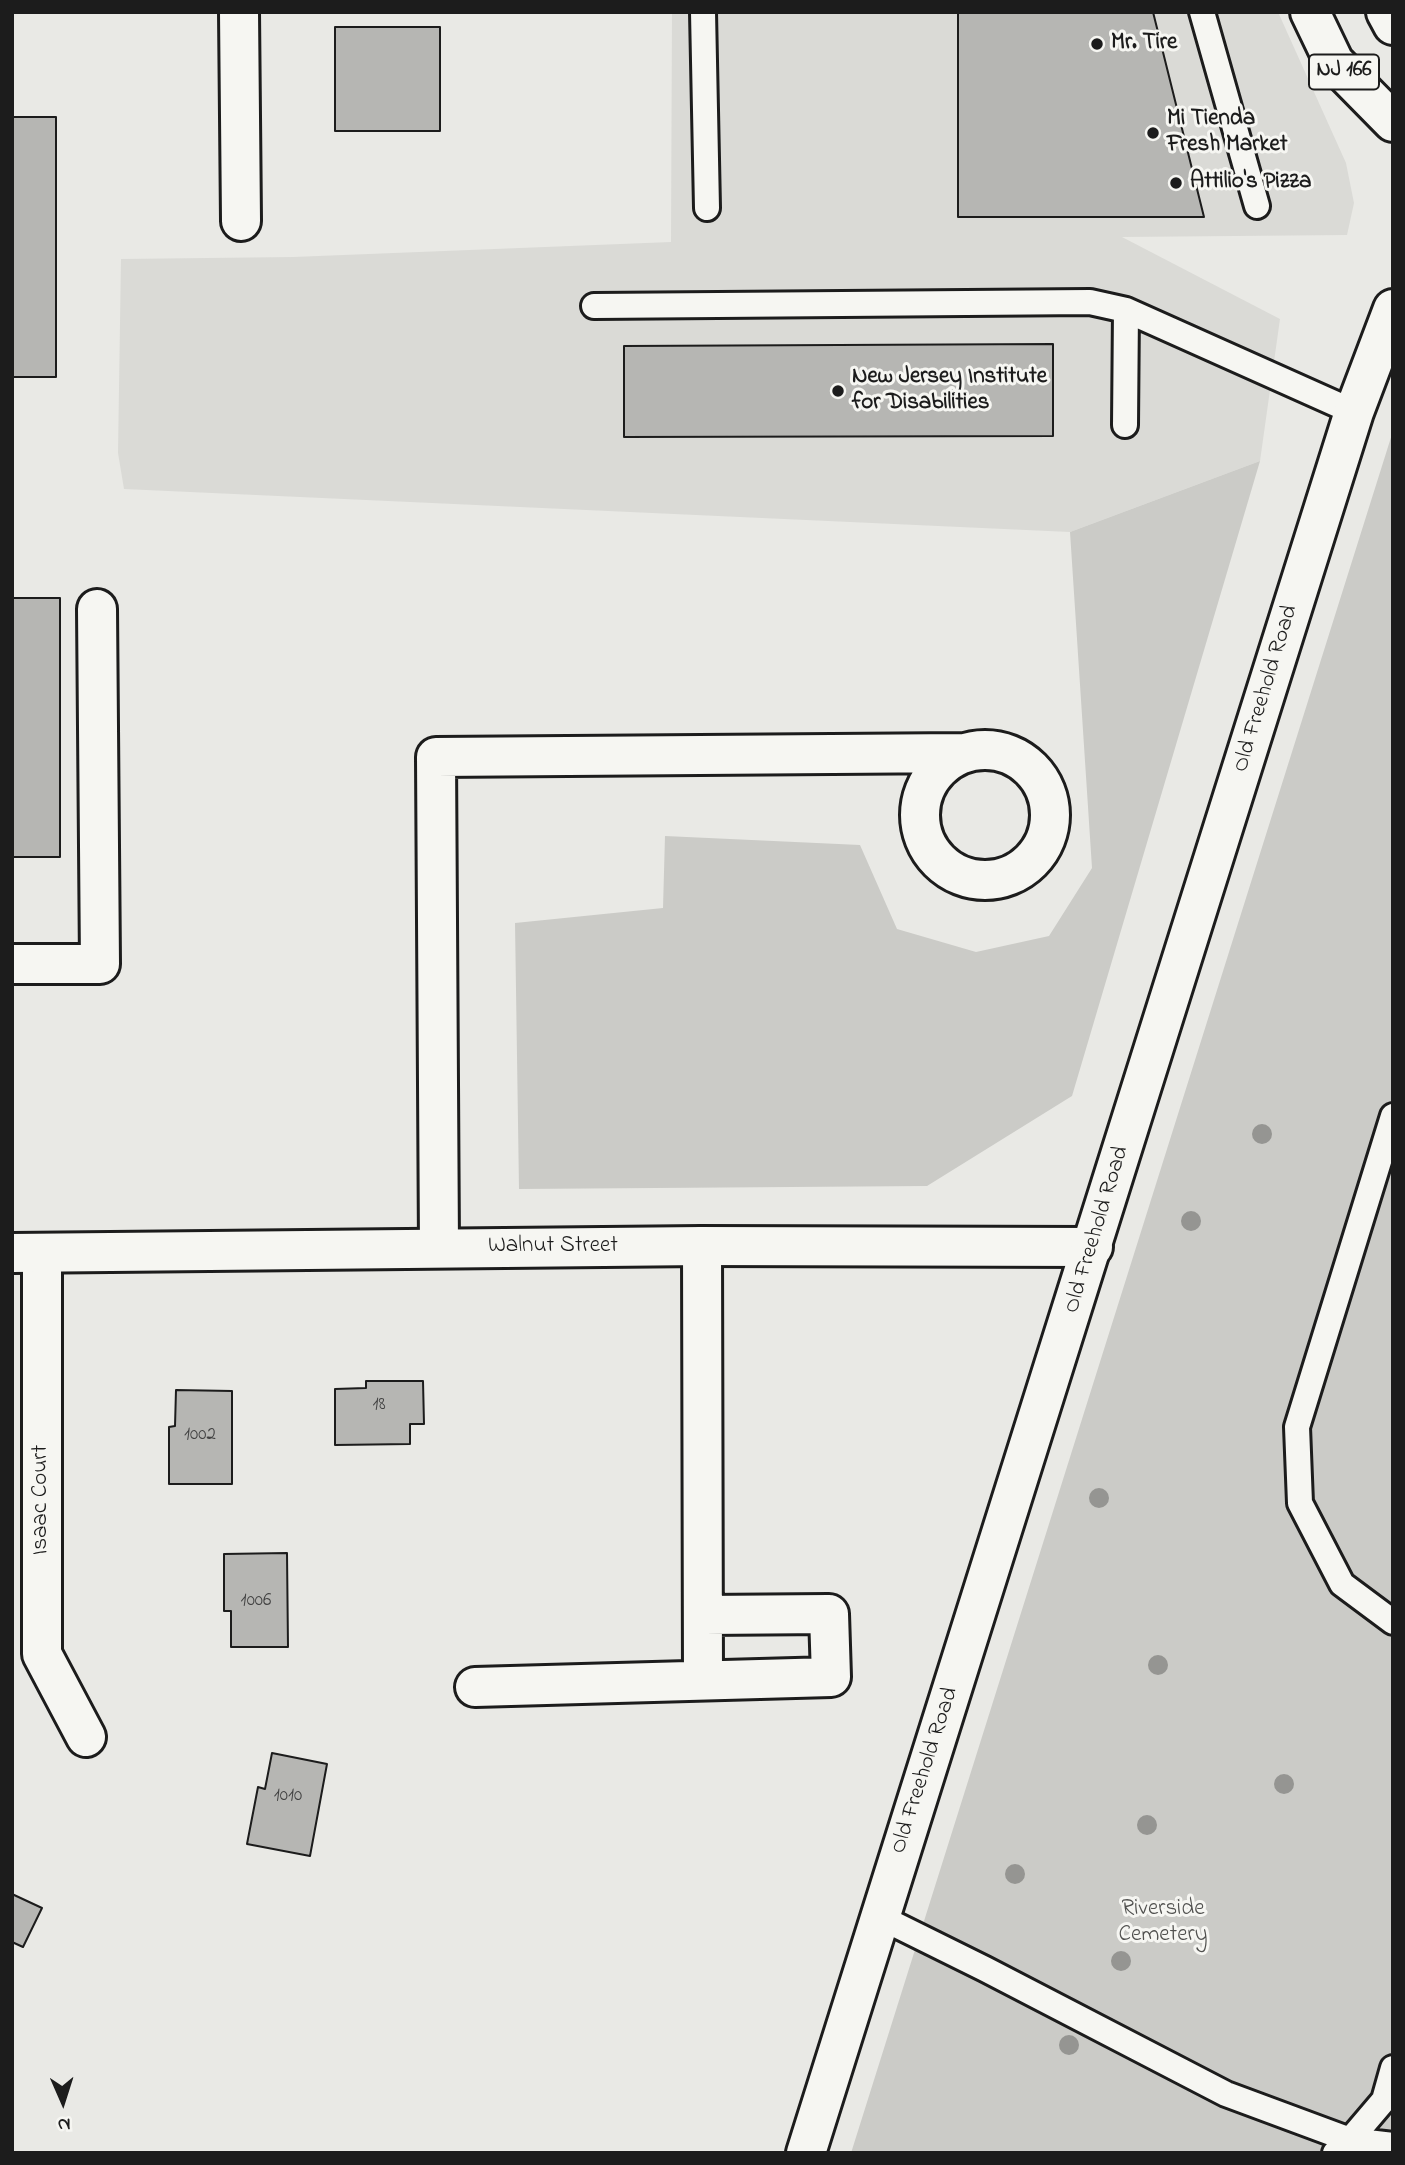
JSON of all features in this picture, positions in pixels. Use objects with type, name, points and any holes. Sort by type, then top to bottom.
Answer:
[{"type":"street","points":[[239,12],[241,221]]},
{"type":"street","name":"NJ 166","points":[[1310,12],[1334,62],[1393,122]]},
{"type":"street","name":"NJ 166","points":[[1386,12],[1393,25]]},
{"type":"street","name":"Old Freehold Road","points":[[806,2153],[1354,412],[1393,309]]},
{"type":"street","points":[[12,964],[100,964],[97,609]]},
{"type":"street","points":[[439,1247],[436,757],[964,753]]},
{"type":"street","points":[[702,1246],[703,1680]]},
{"type":"street","name":"Walnut Street","points":[[27,1253],[439,1247],[1093,1247]]},
{"type":"street","name":"Isaac Court","points":[[27,1253],[43,1654],[86,1737]]},
{"type":"street","points":[[475,1687],[831,1677],[829,1614],[704,1615]]},
{"type":"lane","points":[[703,12],[707,208]]},
{"type":"lane","points":[[1202,12],[1257,206]]},
{"type":"lane","points":[[594,306],[1090,302],[1126,310],[1354,412]]},
{"type":"lane","points":[[1125,425],[1126,310]]},
{"type":"lane","points":[[1393,1116],[1297,1427],[1300,1503],[1342,1584],[1393,1622]]},
{"type":"lane","points":[[880,1917],[1226,2094],[1343,2146],[1393,2145]]},
{"type":"lane","points":[[1343,2146],[1384,2100],[1393,2067]]},
{"type":"shaded area","points":[[672,12],[1278,12],[1346,163],[1354,203],[1347,235],[1122,237],[1280,319],[1260,461],[1070,532],[124,489],[118,453],[121,259],[293,257],[671,242]]},
{"type":"green space","name":"Riverside Cemetery","points":[[1393,431],[1393,2153],[851,2153]]},
{"type":"green space","points":[[1260,461],[1072,1096],[927,1186],[519,1189],[515,923],[663,908],[665,836],[860,845],[897,929],[976,952],[1049,936],[1092,868],[1070,532]]},
{"type":"building","points":[[958,12],[1153,12],[1204,217],[958,217]]},
{"type":"building","points":[[335,27],[440,27],[440,131],[335,131]]},
{"type":"building","points":[[12,117],[56,117],[56,377],[12,377]]},
{"type":"building","name":"New Jersey Institute for Disabilities","points":[[1053,344],[1053,436],[624,437],[624,346]]},
{"type":"building","points":[[12,598],[60,598],[60,857],[12,857]]},
{"type":"building","points":[[366,1381],[423,1381],[424,1424],[410,1424],[410,1444],[335,1445],[335,1389],[366,1388]]},
{"type":"building","points":[[176,1390],[232,1391],[232,1484],[169,1484],[169,1427],[175,1426]]},
{"type":"building","points":[[287,1553],[288,1647],[231,1647],[231,1611],[224,1611],[224,1554]]},
{"type":"building","points":[[272,1753],[327,1764],[310,1856],[247,1844],[258,1787],[265,1789]]},
{"type":"building","points":[[12,1894],[42,1908],[23,1947],[12,1942]]},
{"type":"place","name":"Mr. Tire","points":[[1097,44]]},
{"type":"place","name":"Mi Tienda Fresh Market","points":[[1153,133]]},
{"type":"place","name":"Attilio's Pizza","points":[[1176,183]]},
{"type":"place","name":"New Jersey Institute for Disabilities","points":[[838,391]]}]
